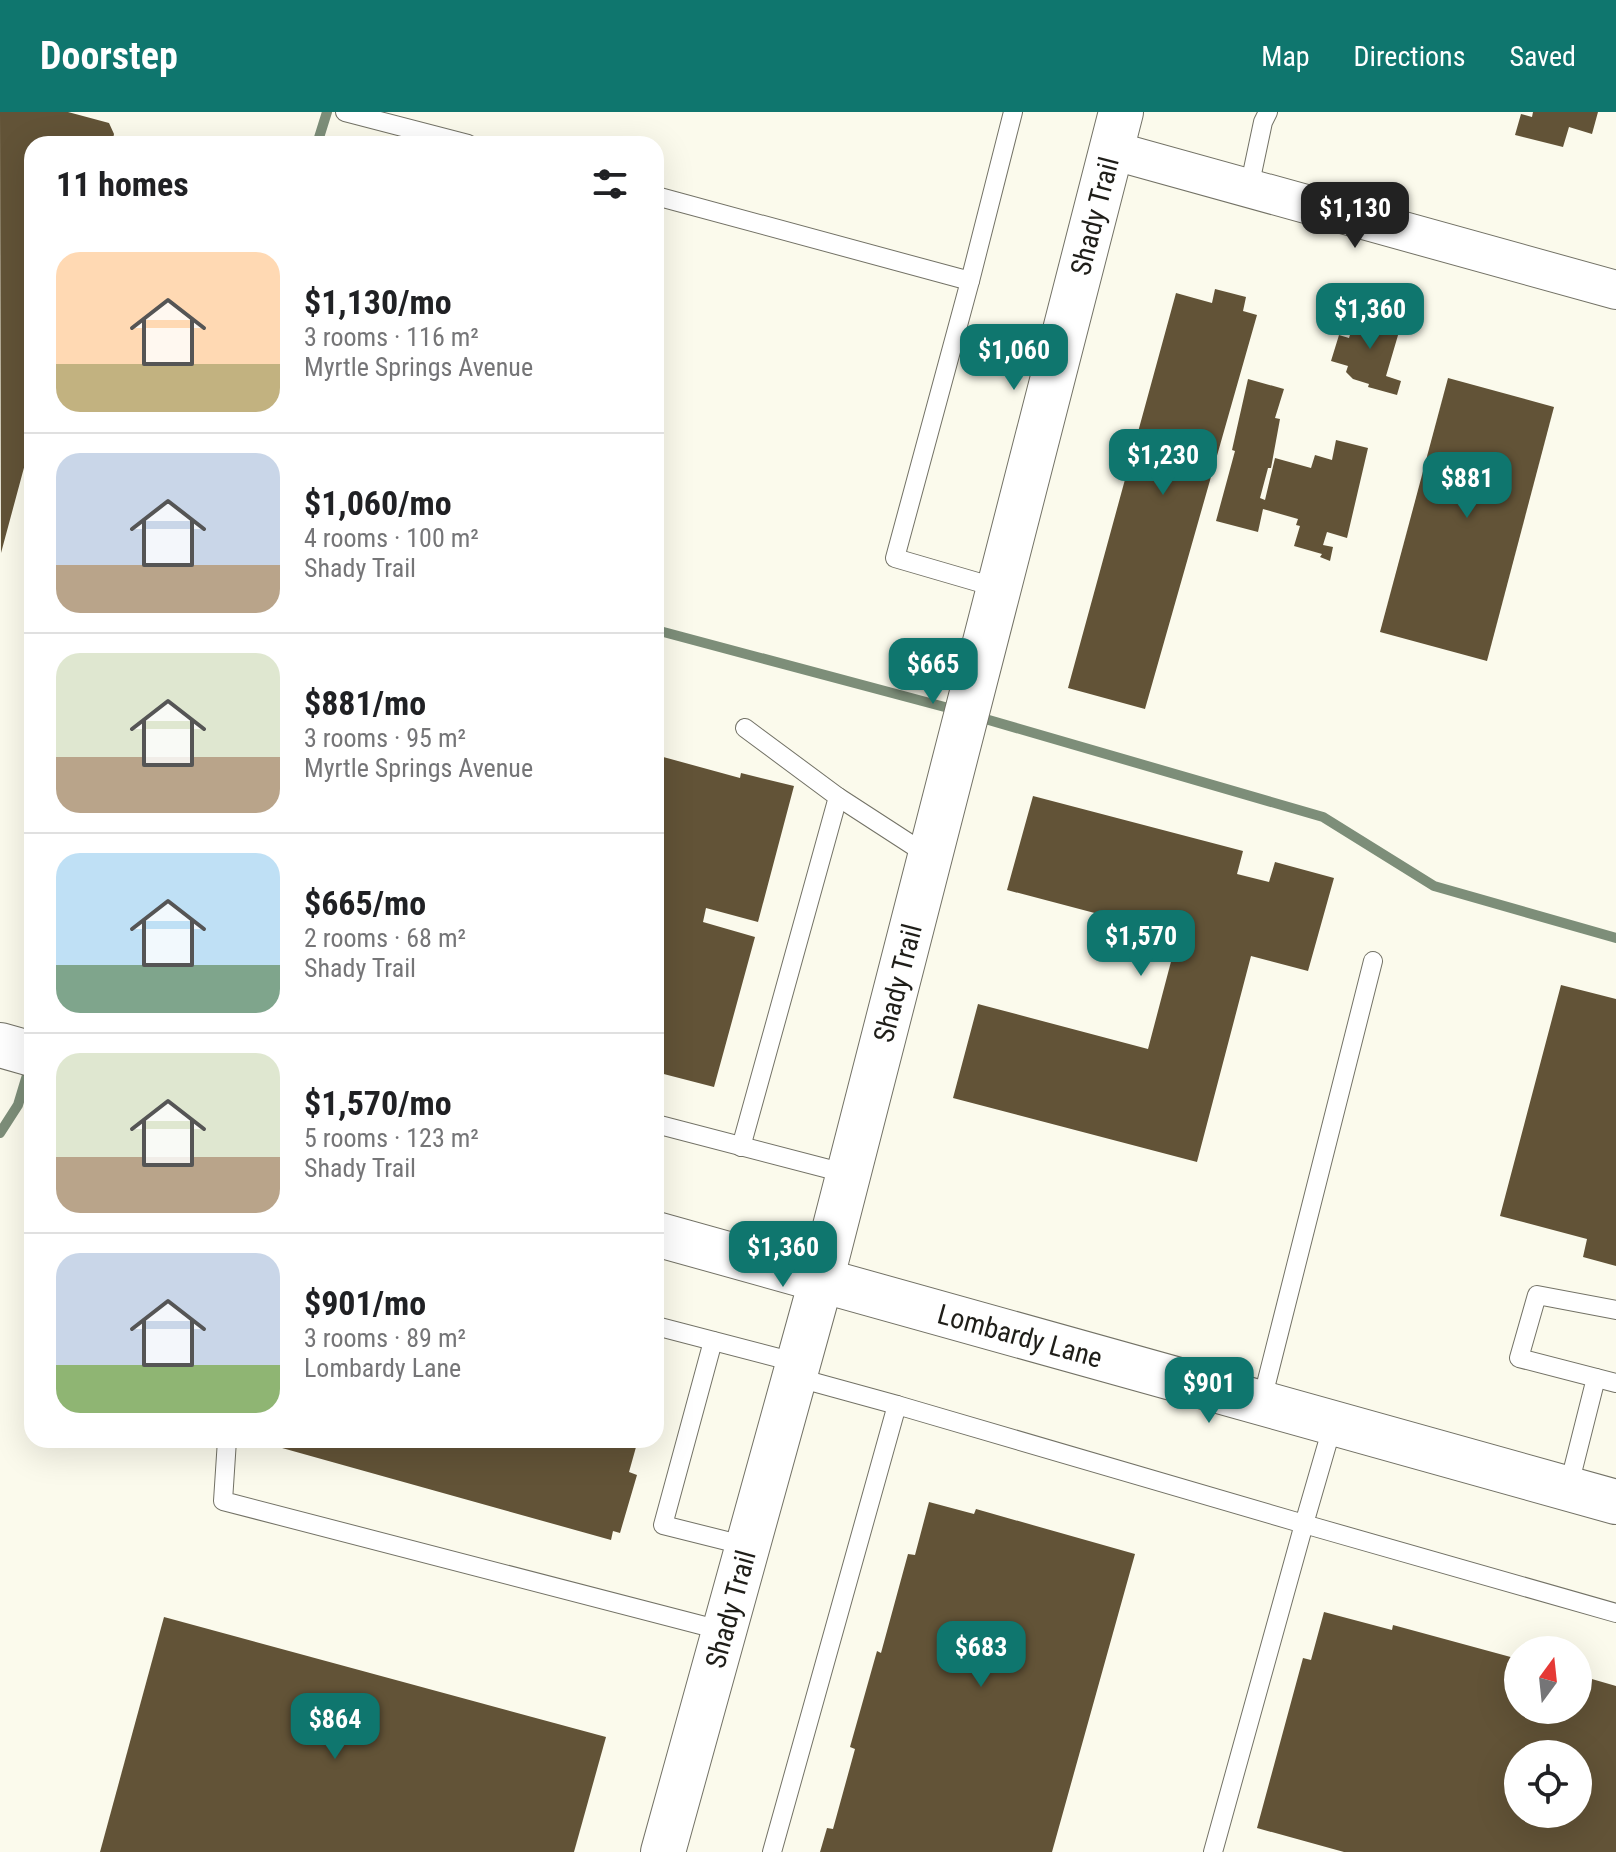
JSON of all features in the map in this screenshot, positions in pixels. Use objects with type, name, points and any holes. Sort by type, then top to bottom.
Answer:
[{"type":"street","points":[[1116,131],[1249,188],[1616,290]]},
{"type":"street","name":"Shady Trail","points":[[663,1852],[821,1281],[1116,131]]},
{"type":"street","points":[[0,1045],[24,1052]]},
{"type":"street","name":"Lombardy Lane","points":[[664,1236],[1616,1502]]},
{"type":"lane","points":[[345,112],[438,136]]},
{"type":"lane","points":[[998,588],[895,558],[1013,112]]},
{"type":"lane","points":[[1249,188],[1263,122],[1268,112]]},
{"type":"lane","points":[[664,198],[970,281]]},
{"type":"lane","points":[[745,728],[838,797],[929,856]]},
{"type":"lane","points":[[741,1147],[838,797]]},
{"type":"lane","points":[[1261,1404],[1373,961]]},
{"type":"lane","points":[[664,1126],[848,1174]]},
{"type":"lane","points":[[1616,1310],[1537,1295],[1519,1358],[1616,1383]]},
{"type":"lane","points":[[664,1328],[713,1341],[897,1405],[1616,1613]]},
{"type":"lane","points":[[713,1341],[663,1525],[747,1546]]},
{"type":"lane","points":[[1568,1489],[1596,1378]]},
{"type":"lane","points":[[772,1852],[897,1405]]},
{"type":"lane","points":[[1213,1852],[1333,1424]]},
{"type":"lane","points":[[226,1448],[223,1501],[724,1631]]},
{"type":"building","points":[[0,112],[68,112],[109,123],[114,134],[24,136],[24,468],[1,553]]},
{"type":"building","points":[[1533,112],[1598,112],[1592,134],[1569,127],[1563,147],[1515,135],[1521,114],[1532,117]]},
{"type":"building","points":[[1215,289],[1246,297],[1243,311],[1257,315],[1145,709],[1068,688],[1176,293],[1212,303]]},
{"type":"building","points":[[1357,312],[1395,317],[1393,323],[1401,325],[1386,376],[1401,381],[1397,395],[1368,387],[1369,384],[1353,379],[1346,372],[1348,366],[1331,361],[1339,335],[1349,338]]},
{"type":"building","points":[[1448,378],[1554,407],[1487,661],[1380,632]]},
{"type":"building","points":[[1248,379],[1284,389],[1275,418],[1280,419],[1271,468],[1268,468],[1260,498],[1265,500],[1275,458],[1311,468],[1315,455],[1332,460],[1336,440],[1368,448],[1347,538],[1327,532],[1323,545],[1333,547],[1330,561],[1320,557],[1322,554],[1294,546],[1300,526],[1296,525],[1298,519],[1263,509],[1258,532],[1216,521],[1235,451],[1232,450]]},
{"type":"building","points":[[664,757],[740,778],[741,773],[794,786],[758,922],[706,908],[703,922],[755,937],[714,1087],[664,1074]]},
{"type":"building","points":[[1033,796],[1243,851],[1237,874],[1269,882],[1275,862],[1334,878],[1308,971],[1251,956],[1197,1162],[953,1098],[978,1004],[1148,1049],[1178,935],[1007,890]]},
{"type":"building","points":[[1561,985],[1616,999],[1616,1266],[1583,1257],[1587,1239],[1500,1216]]},
{"type":"building","points":[[282,1448],[636,1448],[629,1472],[637,1475],[620,1533],[613,1531],[611,1540]]},
{"type":"building","points":[[929,1502],[974,1514],[976,1509],[1135,1554],[1052,1852],[820,1852],[827,1828],[833,1829],[855,1749],[850,1747],[877,1651],[881,1653],[908,1554],[915,1555]]},
{"type":"building","points":[[1324,1612],[1392,1630],[1393,1625],[1504,1655],[1504,1724],[1592,1724],[1592,1679],[1616,1686],[1616,1852],[1344,1852],[1257,1828],[1303,1658],[1311,1660]]},
{"type":"building","points":[[164,1617],[606,1737],[574,1852],[100,1852]]},
{"type":"waterway","points":[[320,136],[327,112]]},
{"type":"waterway","points":[[664,632],[956,710]]},
{"type":"waterway","points":[[975,716],[1323,817],[1434,886],[1616,938]]},
{"type":"waterway","points":[[0,1133],[18,1105],[24,1085]]}]
